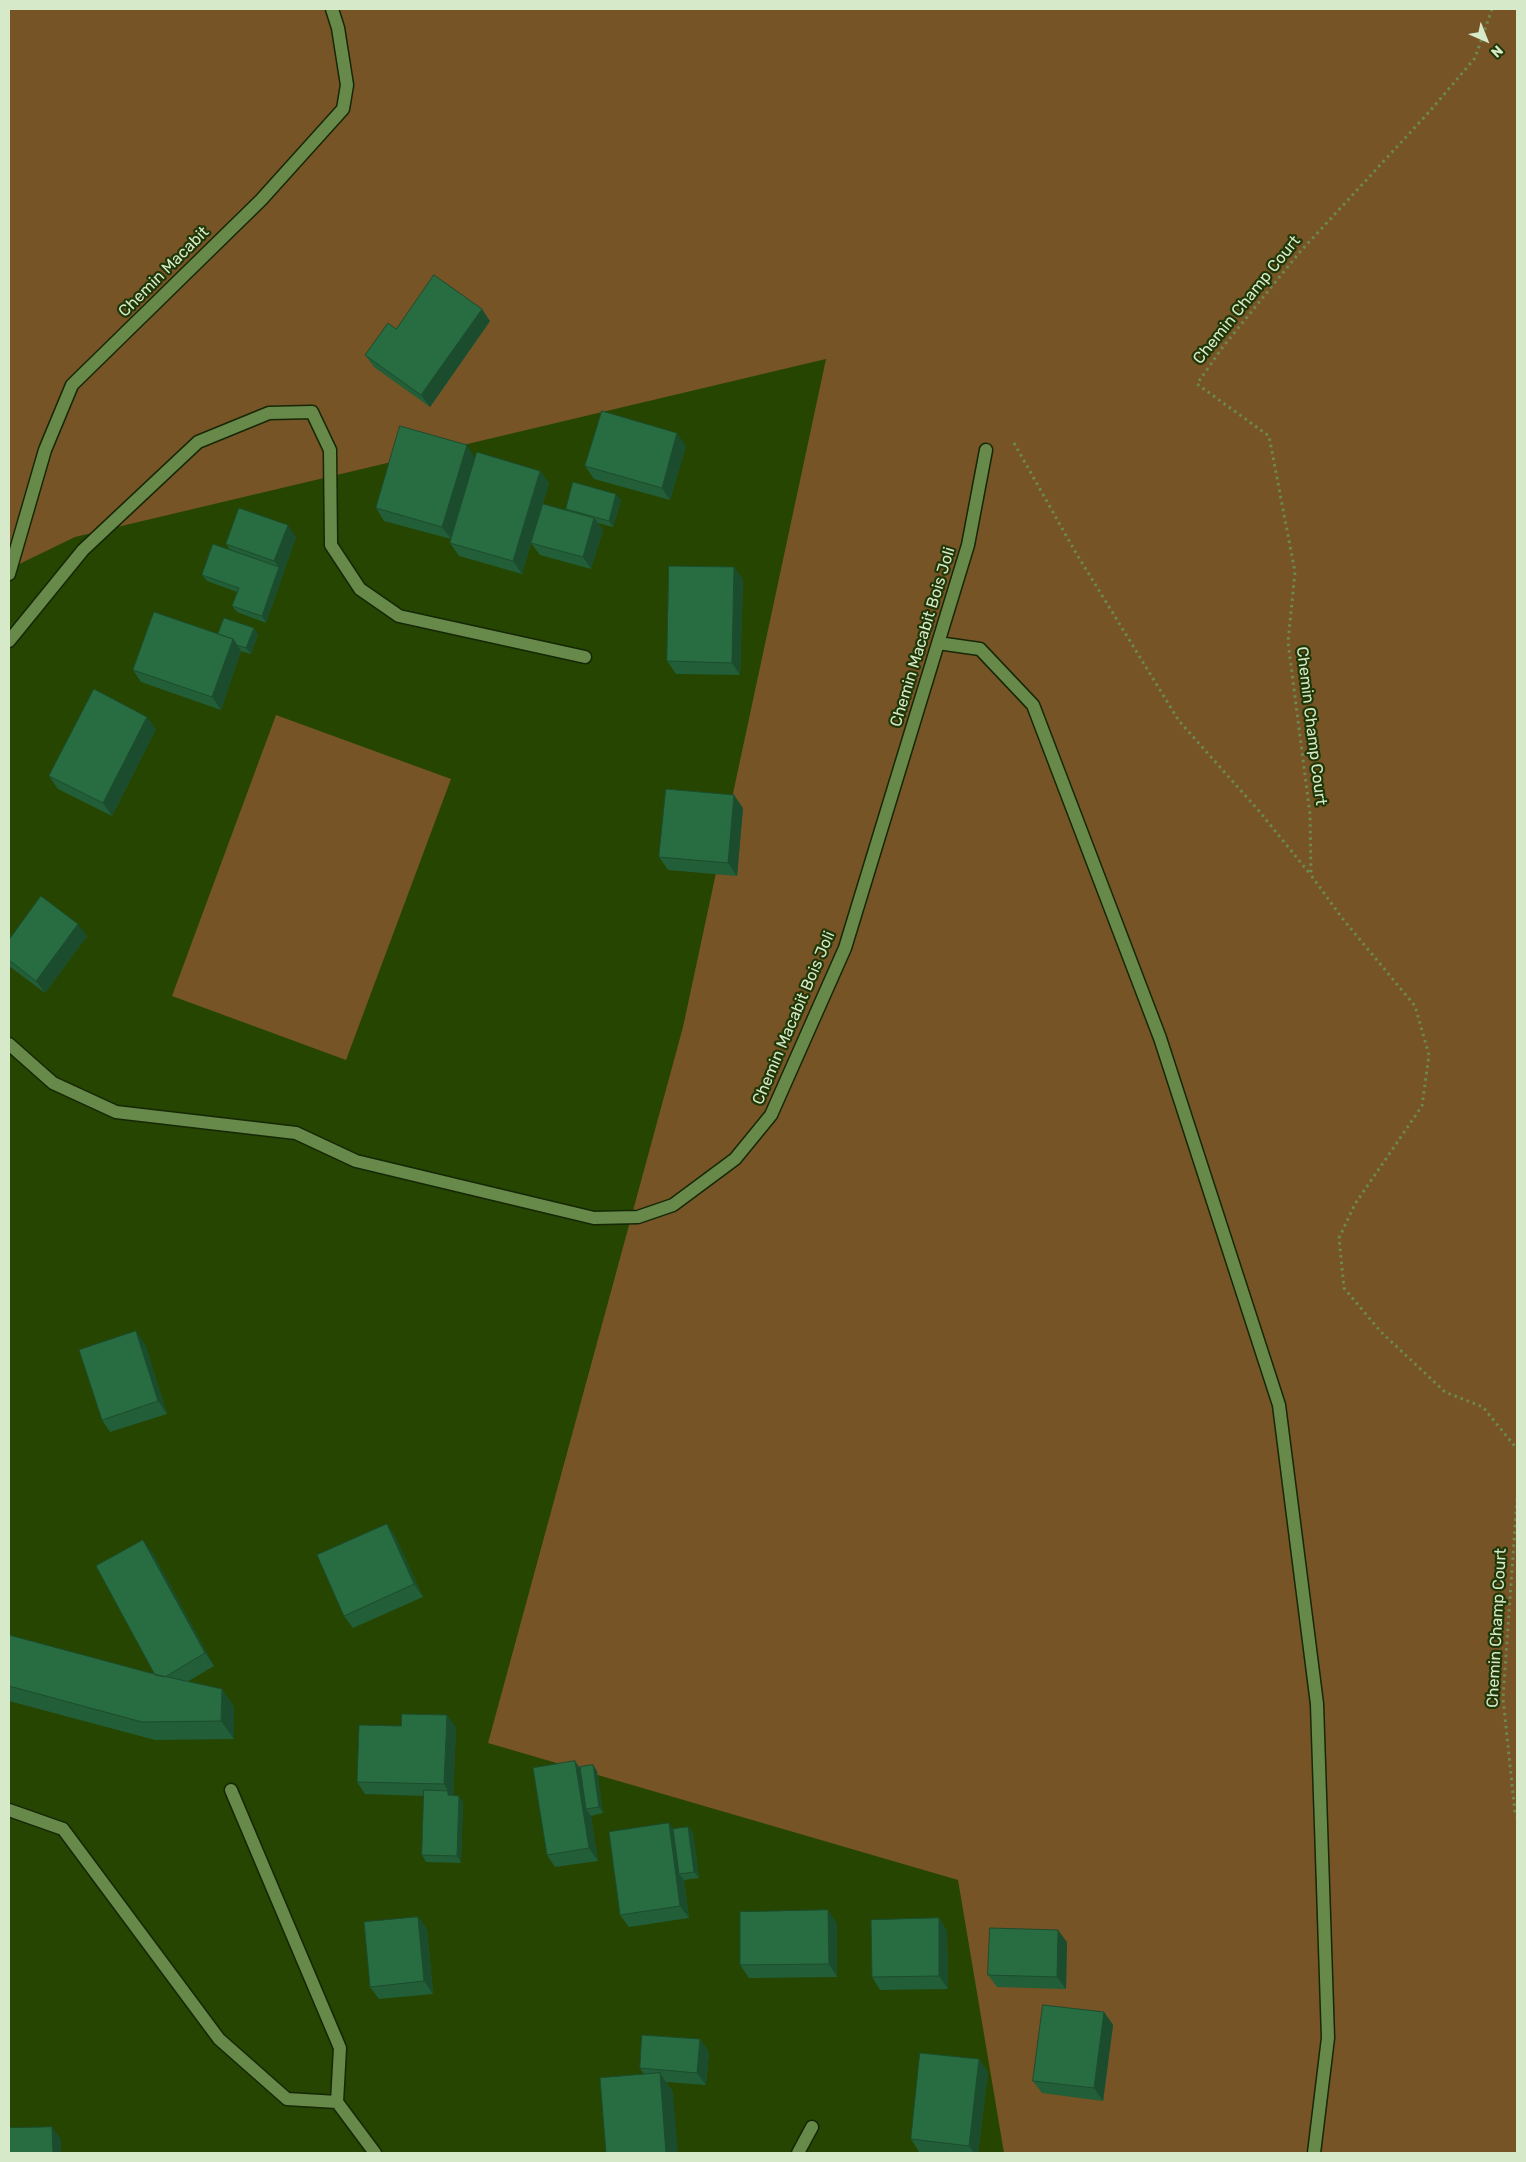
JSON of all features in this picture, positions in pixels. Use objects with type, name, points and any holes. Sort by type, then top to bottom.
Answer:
[{"type":"street","name":"Chemin Macabit","points":[[9,574],[45,450],[72,386],[261,200],[343,109],[347,85],[338,28],[332,9]]},
{"type":"street","points":[[9,641],[83,550],[198,442],[269,413],[312,412],[330,450],[331,545],[360,589],[399,616],[585,657]]},
{"type":"street","name":"Chemin Macabit Bois Joli","points":[[9,1044],[53,1083],[116,1112],[296,1133],[356,1161],[594,1218],[638,1217],[673,1205],[735,1158],[771,1115],[845,948],[968,545],[986,450]]},
{"type":"street","points":[[938,643],[980,649],[1033,706],[1160,1038],[1279,1405],[1316,1704],[1328,2038],[1314,2153]]},
{"type":"street","points":[[232,1790],[340,2048],[337,2102],[374,2153]]},
{"type":"street","points":[[9,1810],[63,1829],[218,2039],[287,2099],[337,2102]]},
{"type":"street","points":[[798,2153],[812,2127]]},
{"type":"path","name":"Chemin Champ Court","points":[[1311,875],[1310,814],[1288,642],[1295,572],[1269,436],[1198,384],[1222,348],[1299,253],[1475,58],[1492,9]]},
{"type":"path","points":[[986,450],[1001,437],[1014,443],[1076,553],[1179,721],[1259,811],[1311,875],[1342,918],[1415,1006],[1429,1055],[1422,1106],[1355,1204],[1339,1238],[1344,1288],[1380,1332],[1445,1392],[1483,1407],[1517,1448]]},
{"type":"path","name":"Chemin Champ Court","points":[[1517,1499],[1503,1698],[1517,1817]]},
{"type":"shaded area","points":[[9,9],[1517,9],[1517,2153],[1004,2153],[958,1880],[488,1743],[683,1027],[826,359],[75,537],[9,569]]},
{"type":"shaded area","points":[[276,715],[451,779],[346,1060],[172,996]]},
{"type":"building","points":[[434,275],[482,309],[421,395],[365,355],[388,323],[396,329]]},
{"type":"building","points":[[602,411],[677,433],[662,488],[585,466]]},
{"type":"building","points":[[400,426],[467,445],[442,527],[376,508]]},
{"type":"building","points":[[477,452],[540,471],[513,561],[450,543]]},
{"type":"building","points":[[573,482],[616,494],[609,521],[566,509]]},
{"type":"building","points":[[543,504],[594,518],[583,557],[531,543]]},
{"type":"building","points":[[239,508],[288,525],[274,561],[226,544]]},
{"type":"building","points":[[213,544],[279,567],[262,616],[232,606],[239,588],[202,575]]},
{"type":"building","points":[[669,566],[734,567],[732,663],[667,661]]},
{"type":"building","points":[[154,612],[233,639],[212,697],[133,670]]},
{"type":"building","points":[[224,618],[254,628],[246,648],[237,645],[233,639],[218,634]]},
{"type":"building","points":[[94,689],[147,717],[103,803],[49,776]]},
{"type":"building","points":[[666,789],[734,795],[728,863],[659,857]]},
{"type":"building","points":[[41,896],[78,924],[36,981],[9,960],[9,940]]},
{"type":"building","points":[[136,1331],[158,1401],[102,1420],[79,1350]]},
{"type":"building","points":[[387,1524],[414,1584],[344,1616],[317,1555]]},
{"type":"building","points":[[143,1540],[205,1653],[165,1677],[155,1675],[96,1566]]},
{"type":"building","points":[[9,1635],[154,1674],[222,1689],[221,1721],[142,1722],[9,1686]]},
{"type":"building","points":[[402,1714],[447,1715],[444,1784],[357,1782],[359,1725],[401,1726]]},
{"type":"building","points":[[575,1761],[589,1848],[547,1855],[533,1768]]},
{"type":"building","points":[[593,1765],[599,1807],[586,1809],[580,1767]]},
{"type":"building","points":[[424,1790],[448,1791],[448,1795],[459,1796],[457,1856],[422,1855]]},
{"type":"building","points":[[669,1823],[680,1906],[620,1915],[609,1832]]},
{"type":"building","points":[[688,1827],[694,1872],[679,1874],[673,1829]]},
{"type":"building","points":[[828,1910],[829,1964],[740,1965],[740,1912]]},
{"type":"building","points":[[418,1917],[424,1981],[370,1987],[364,1922]]},
{"type":"building","points":[[939,1918],[939,1976],[872,1977],[871,1920]]},
{"type":"building","points":[[990,1928],[1058,1930],[1057,1977],[988,1975]]},
{"type":"building","points":[[1043,2005],[1104,2012],[1094,2088],[1033,2081]]},
{"type":"building","points":[[642,2035],[700,2039],[697,2073],[640,2068]]},
{"type":"building","points":[[920,2053],[979,2059],[969,2146],[911,2139]]},
{"type":"building","points":[[660,2073],[666,2153],[606,2153],[600,2078]]},
{"type":"building","points":[[52,2127],[53,2153],[9,2153],[9,2128]]}]
